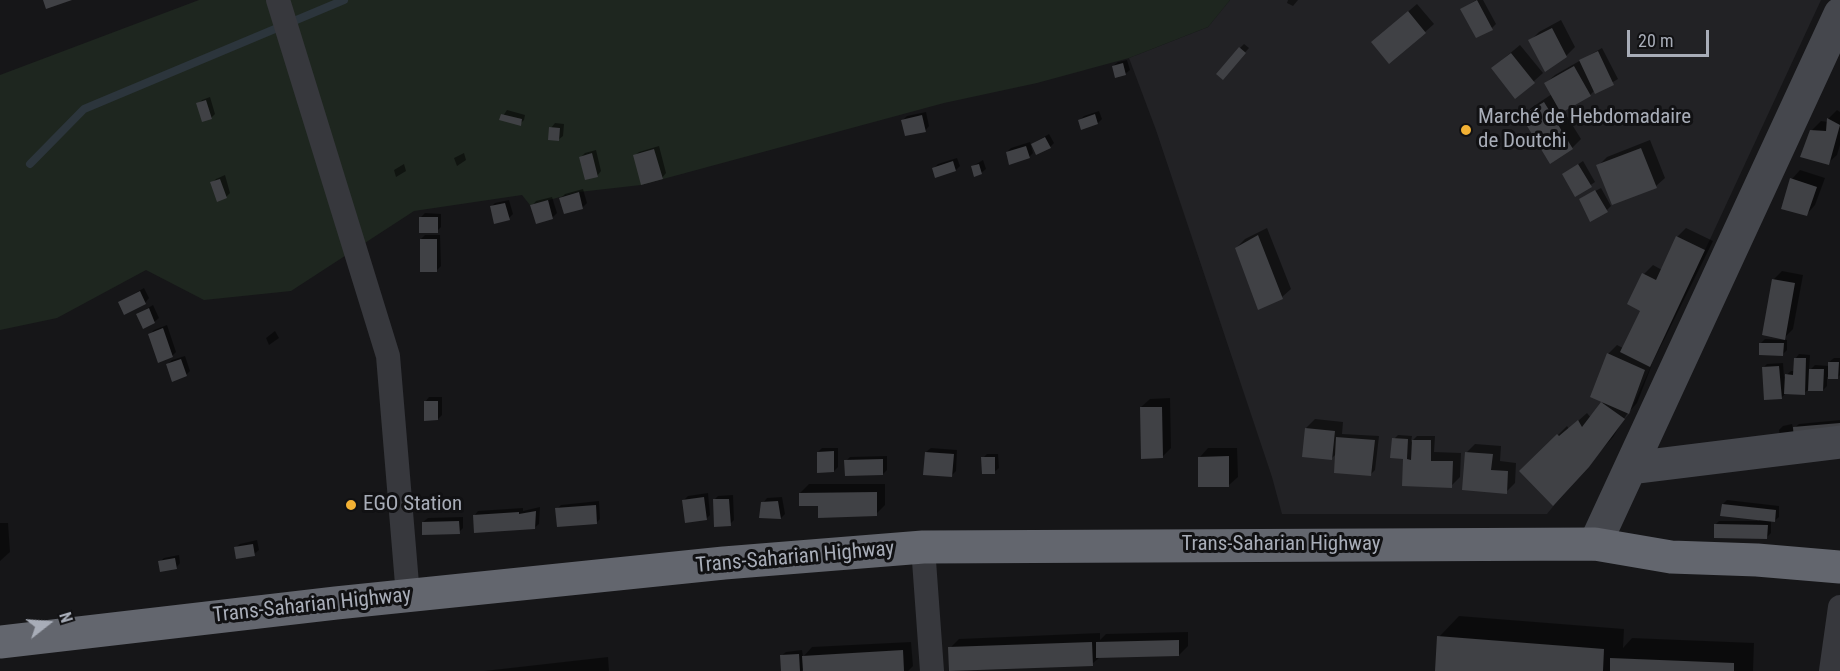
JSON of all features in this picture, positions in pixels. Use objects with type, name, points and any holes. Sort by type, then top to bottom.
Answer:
[{"type":"highway","name":"Trans-Saharian Highway","points":[[0,642],[724,562],[922,547],[1595,544],[1671,557],[1757,560],[1840,567]]},
{"type":"main road","points":[[1595,544],[1840,14]]},
{"type":"main road","points":[[1631,468],[1840,442]]},
{"type":"street","points":[[278,0],[388,356],[408,596]]},
{"type":"street","points":[[922,547],[932,671]]},
{"type":"street","points":[[1831,671],[1840,607]]},
{"type":"shaded area","points":[[199,0],[1230,0],[1208,27],[1129,58],[1037,83],[944,103],[641,185],[579,192],[530,205],[522,195],[414,211],[291,291],[204,300],[146,270],[57,318],[0,330],[0,75]]},
{"type":"shaded area","points":[[1230,0],[1821,0],[1629,414],[1547,514],[1282,514],[1272,477],[1156,130],[1129,58],[1208,27]]},
{"type":"building","points":[[43,0],[72,0],[46,9]]},
{"type":"building","points":[[1477,0],[1493,30],[1476,38],[1460,9]]},
{"type":"building","points":[[1408,11],[1426,33],[1389,64],[1371,42]]},
{"type":"building","points":[[1552,28],[1567,57],[1545,72],[1528,40]]},
{"type":"building","points":[[1239,47],[1246,53],[1223,80],[1216,74]]},
{"type":"building","points":[[1598,51],[1614,85],[1595,94],[1579,60]]},
{"type":"building","points":[[1511,53],[1535,83],[1515,99],[1491,68]]},
{"type":"building","points":[[1123,63],[1126,75],[1115,78],[1112,66]]},
{"type":"building","points":[[1574,66],[1591,96],[1561,113],[1544,83]]},
{"type":"building","points":[[206,100],[212,119],[202,122],[196,103]]},
{"type":"building","points":[[1544,102],[1573,149],[1550,164],[1521,116]]},
{"type":"building","points":[[501,114],[522,119],[521,126],[499,120]]},
{"type":"building","points":[[1095,114],[1098,124],[1081,130],[1078,120]]},
{"type":"building","points":[[922,115],[926,132],[905,136],[901,120]]},
{"type":"building","points":[[1827,118],[1840,125],[1829,165],[1800,157],[1810,130],[1826,131]]},
{"type":"building","points":[[549,127],[560,128],[559,141],[548,140]]},
{"type":"building","points":[[1045,137],[1051,148],[1036,155],[1031,144]]},
{"type":"building","points":[[1026,146],[1030,158],[1009,165],[1006,152]]},
{"type":"building","points":[[1641,148],[1657,188],[1612,205],[1596,165]]},
{"type":"building","points":[[654,149],[663,179],[641,185],[633,155]]},
{"type":"building","points":[[592,153],[598,177],[585,180],[579,157]]},
{"type":"building","points":[[953,161],[956,171],[935,178],[932,168]]},
{"type":"building","points":[[979,164],[982,174],[974,177],[971,166]]},
{"type":"building","points":[[1578,164],[1592,187],[1575,197],[1562,174]]},
{"type":"building","points":[[1790,178],[1817,187],[1807,216],[1781,209]]},
{"type":"building","points":[[220,179],[227,198],[217,202],[210,182]]},
{"type":"building","points":[[1595,190],[1608,212],[1590,222],[1579,199]]},
{"type":"building","points":[[579,192],[583,209],[564,214],[559,198]]},
{"type":"building","points":[[548,200],[553,219],[536,224],[530,205]]},
{"type":"building","points":[[505,203],[510,220],[494,224],[490,206]]},
{"type":"building","points":[[419,217],[438,217],[438,233],[419,233]]},
{"type":"building","points":[[1258,235],[1283,299],[1258,310],[1235,248]]},
{"type":"building","points":[[1676,236],[1705,250],[1650,367],[1620,352],[1640,311],[1627,304],[1642,273],[1656,280]]},
{"type":"building","points":[[420,239],[437,239],[437,272],[420,272]]},
{"type":"building","points":[[1772,279],[1795,283],[1785,340],[1762,335]]},
{"type":"building","points":[[140,291],[146,304],[124,315],[118,302]]},
{"type":"building","points":[[149,308],[155,323],[143,329],[136,314]]},
{"type":"building","points":[[163,328],[173,357],[158,363],[148,334]]},
{"type":"building","points":[[1759,343],[1784,343],[1783,356],[1759,355]]},
{"type":"building","points":[[1607,353],[1645,370],[1629,414],[1590,397]]},
{"type":"building","points":[[1794,358],[1806,358],[1805,395],[1784,394],[1785,374],[1793,375]]},
{"type":"building","points":[[181,359],[187,376],[172,382],[166,364]]},
{"type":"building","points":[[1828,362],[1839,362],[1838,379],[1828,379]]},
{"type":"building","points":[[1779,366],[1782,399],[1764,400],[1762,367]]},
{"type":"building","points":[[1809,369],[1824,369],[1823,391],[1808,391]]},
{"type":"building","points":[[424,401],[438,401],[438,420],[424,421]]},
{"type":"building","points":[[1601,402],[1625,419],[1589,467],[1553,506],[1519,471],[1557,434],[1559,436],[1578,420],[1582,427]]},
{"type":"building","points":[[1140,407],[1162,407],[1163,458],[1141,459]]},
{"type":"building","points":[[1840,423],[1840,436],[1794,441],[1793,427]]},
{"type":"building","points":[[1305,428],[1335,431],[1332,460],[1302,457]]},
{"type":"building","points":[[1336,437],[1375,440],[1371,476],[1334,473]]},
{"type":"building","points":[[1392,438],[1408,439],[1407,459],[1411,460],[1412,440],[1431,440],[1431,461],[1453,461],[1452,488],[1402,486],[1403,459],[1390,458]]},
{"type":"building","points":[[834,451],[834,472],[817,473],[817,452]]},
{"type":"building","points":[[925,452],[954,454],[952,477],[923,475]]},
{"type":"building","points":[[1465,452],[1493,454],[1491,470],[1508,471],[1507,494],[1462,490]]},
{"type":"building","points":[[1229,456],[1229,487],[1198,487],[1198,457]]},
{"type":"building","points":[[981,457],[995,457],[995,474],[982,474]]},
{"type":"building","points":[[883,459],[883,475],[845,476],[844,460]]},
{"type":"building","points":[[877,492],[877,516],[818,518],[818,506],[799,506],[799,493]]},
{"type":"building","points":[[704,497],[707,520],[685,523],[682,500]]},
{"type":"building","points":[[713,499],[729,499],[731,526],[714,527]]},
{"type":"building","points":[[778,501],[781,519],[759,518],[761,502]]},
{"type":"building","points":[[1722,504],[1776,510],[1775,522],[1720,516]]},
{"type":"building","points":[[596,505],[597,524],[557,527],[555,508]]},
{"type":"building","points":[[536,511],[535,529],[474,533],[473,515],[519,512],[519,514]]},
{"type":"building","points":[[459,521],[460,534],[422,535],[422,522]]},
{"type":"building","points":[[1714,524],[1768,525],[1767,539],[1714,538]]},
{"type":"building","points":[[253,544],[255,556],[236,559],[234,547]]},
{"type":"building","points":[[175,558],[177,569],[160,572],[158,561]]},
{"type":"building","points":[[1437,636],[1604,649],[1603,671],[1435,671]]},
{"type":"building","points":[[1179,640],[1179,656],[1096,658],[1096,642]]},
{"type":"building","points":[[1092,642],[1093,666],[949,671],[948,647]]},
{"type":"building","points":[[903,650],[904,671],[803,671],[802,656]]},
{"type":"building","points":[[799,654],[800,671],[781,671],[780,655]]},
{"type":"building","points":[[1610,658],[1734,663],[1734,671],[1610,671]]},
{"type":"waterway","points":[[30,164],[84,109],[344,0]]},
{"type":"place","name":"Marché de Hebdomadaire de Doutchi","points":[[1466,130]]},
{"type":"place","name":"EGO Station","points":[[351,505]]}]
